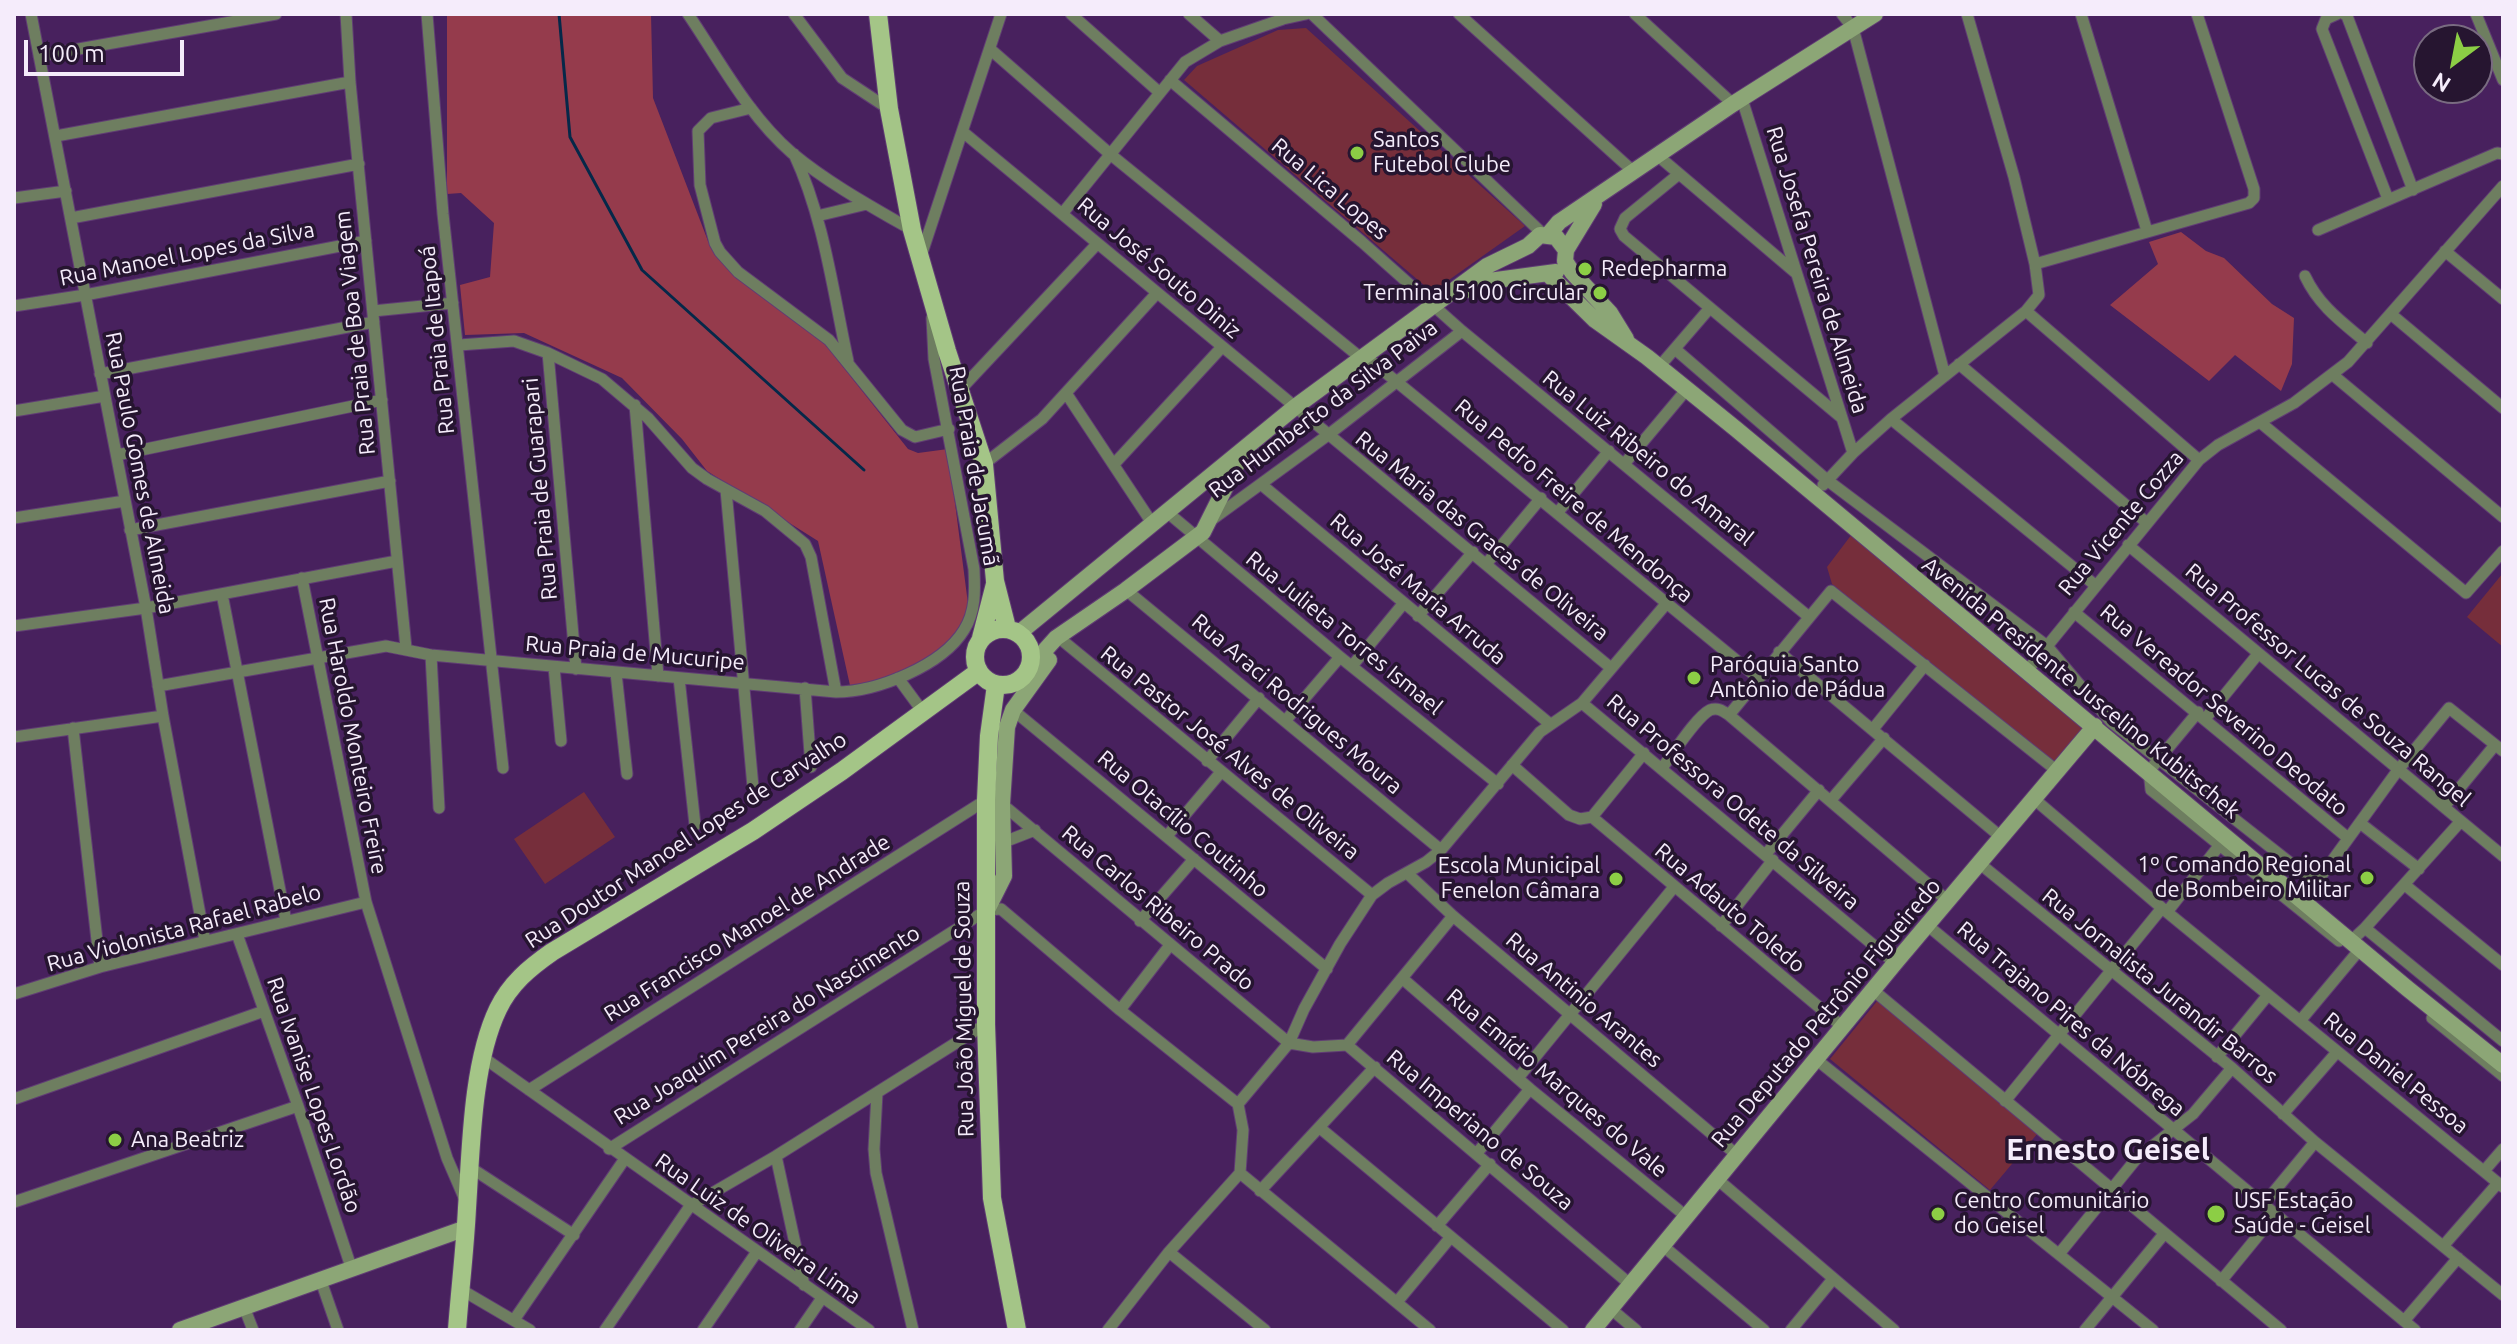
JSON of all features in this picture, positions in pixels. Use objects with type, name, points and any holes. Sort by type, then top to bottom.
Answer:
[{"type":"main road","points":[[878,14],[889,109],[919,261],[984,464],[995,581],[1013,631],[1030,648],[1029,668]]},
{"type":"main road","points":[[981,638],[989,632],[1013,631],[1167,512],[1295,407],[1487,266],[1528,246],[1535,238],[1546,235],[1559,222],[1657,155],[1875,14]]},
{"type":"main road","points":[[1440,302],[1489,281],[1525,277],[1561,267],[1596,199]]},
{"type":"main road","points":[[1546,235],[1562,242],[1572,272],[1610,313],[1631,346]]},
{"type":"main road","points":[[1528,246],[1528,262],[1544,273]]},
{"type":"main road","name":"Avenida Presidente Juscelino Kubitschek","points":[[1544,273],[1595,320],[1736,429],[2026,672],[2095,726],[2155,766],[2208,829],[2275,883],[2303,901],[2408,989],[2421,1005],[2503,1065]]},
{"type":"main road","points":[[995,581],[975,656],[979,671],[996,685],[1019,680],[1047,646],[1074,624],[1197,539],[1210,521],[1245,447]]},
{"type":"main road","points":[[987,910],[1004,876],[1004,842],[994,802],[1013,710],[1074,624]]},
{"type":"main road","name":"Rua Doutor Manoel Lopes de Carvalho","points":[[457,1330],[469,1160],[484,1058],[499,1007],[524,972],[753,831],[842,771],[979,671]]},
{"type":"main road","name":"Rua João Miguel de Souza","points":[[996,685],[989,736],[994,802],[987,910],[986,1024],[992,1198],[1017,1330]]},
{"type":"main road","name":"Rua Deputado Petrônio Figueiredo","points":[[1593,1330],[2095,726]]},
{"type":"main road","points":[[180,1330],[466,1228]]},
{"type":"street","name":"Rua Paulo Gomes de Almeida","points":[[31,14],[146,608],[205,941]]},
{"type":"street","points":[[39,56],[276,14]]},
{"type":"street","name":"Rua Praia de Boa Viagem","points":[[346,14],[350,82],[406,648]]},
{"type":"street","name":"Rua Praia de Itapoá","points":[[427,14],[443,214],[503,768]]},
{"type":"street","points":[[688,14],[751,108],[793,154],[912,230]]},
{"type":"street","points":[[794,14],[842,78],[889,109]]},
{"type":"street","points":[[919,261],[1001,14]]},
{"type":"street","points":[[1071,14],[1159,92]]},
{"type":"street","points":[[1189,14],[1220,41]]},
{"type":"street","points":[[1062,214],[1185,62],[1220,41],[1283,19],[1309,14],[1546,235]]},
{"type":"street","points":[[1459,14],[1634,172]]},
{"type":"street","points":[[1635,14],[1737,102]]},
{"type":"street","points":[[1842,14],[1853,28],[1945,376]]},
{"type":"street","points":[[1814,496],[1853,453],[1891,419],[2026,311],[2039,295],[2035,264],[2014,177],[1967,14]]},
{"type":"street","points":[[2081,14],[2147,231]]},
{"type":"street","points":[[2035,264],[2249,203],[2254,198],[2254,189],[2197,14]]},
{"type":"street","points":[[2337,14],[2326,19],[2322,29],[2388,199]]},
{"type":"street","points":[[2344,14],[2413,190]]},
{"type":"street","points":[[2476,14],[2502,72]]},
{"type":"street","name":"Rua Pedro Freire de Mendonça","points":[[990,49],[1110,154],[1362,357],[1397,381],[1758,678]]},
{"type":"street","name":"Rua Lica Lopes","points":[[1170,80],[1440,302],[1462,331]]},
{"type":"street","points":[[56,136],[350,82]]},
{"type":"street","name":"Rua Josefa Pereira de Almeida","points":[[1737,102],[1797,273],[1853,453]]},
{"type":"street","points":[[751,108],[711,118],[698,131],[700,185],[715,243],[738,272],[810,324],[848,361],[902,430],[915,437],[949,429]]},
{"type":"street","name":"Rua José Souto Diniz","points":[[963,132],[1328,435]]},
{"type":"street","points":[[2318,230],[2497,153],[2503,154]]},
{"type":"street","points":[[793,154],[805,178],[817,216],[848,361]]},
{"type":"street","points":[[1657,155],[1797,273]]},
{"type":"street","points":[[71,218],[359,164]]},
{"type":"street","points":[[1679,174],[1625,218],[1620,229],[1638,249],[1842,418]]},
{"type":"street","name":"Rua Vicente Cozza","points":[[2026,672],[2199,460],[2218,445],[2261,423],[2333,375],[2367,343],[2503,186]]},
{"type":"street","points":[[14,198],[66,191]]},
{"type":"street","points":[[817,216],[867,204]]},
{"type":"street","name":"Rua Manoel Lopes da Silva","points":[[14,306],[366,241]]},
{"type":"street","points":[[959,391],[1097,244]]},
{"type":"street","points":[[2445,251],[2503,299]]},
{"type":"street","points":[[2305,276],[2324,307],[2367,343]]},
{"type":"street","points":[[984,464],[1042,419],[1157,293]]},
{"type":"street","points":[[100,374],[373,316],[453,303]]},
{"type":"street","name":"Rua Praia de Jacumã","points":[[836,692],[867,689],[898,678],[954,643],[963,632],[974,606],[974,569],[932,344],[932,305]]},
{"type":"street","points":[[1659,367],[1709,309]]},
{"type":"street","points":[[2026,311],[2199,460]]},
{"type":"street","points":[[2392,315],[2503,408]]},
{"type":"street","name":"Rua Humberto da Silva Paiva","points":[[1210,521],[1262,485],[1462,331]]},
{"type":"street","name":"Rua Luiz Ribeiro do Amaral","points":[[1462,331],[1809,617]]},
{"type":"street","points":[[459,345],[514,341],[548,353],[602,379],[635,405],[692,468],[765,511],[805,544],[811,557],[836,692]]},
{"type":"street","points":[[1115,463],[1222,347]]},
{"type":"street","points":[[1675,349],[1827,480],[2047,646],[2111,722],[2155,766],[2246,827],[2316,883]]},
{"type":"street","name":"Rua Praia de Guarapari","points":[[548,353],[576,669]]},
{"type":"street","points":[[1959,364],[2147,523]]},
{"type":"street","points":[[2333,375],[2503,517]]},
{"type":"street","points":[[1625,463],[1687,389]]},
{"type":"street","points":[[1066,393],[1152,523]]},
{"type":"street","points":[[14,411],[105,396]]},
{"type":"street","points":[[117,455],[382,400]]},
{"type":"street","points":[[635,405],[658,676]]},
{"type":"street","points":[[1736,429],[1750,415]]},
{"type":"street","points":[[1891,419],[2095,585]]},
{"type":"street","points":[[2261,423],[2466,593],[2503,551]]},
{"type":"street","name":"Rua Maria das Gracas de Oliveira","points":[[1328,435],[1611,668]]},
{"type":"street","points":[[1558,512],[1609,451]]},
{"type":"street","points":[[130,530],[390,481]]},
{"type":"street","name":"Rua José Maria Arruda","points":[[1262,485],[1550,724]]},
{"type":"street","points":[[726,490],[754,798]]},
{"type":"street","points":[[1487,563],[1541,498]]},
{"type":"street","points":[[14,518],[125,501]]},
{"type":"street","name":"Rua Julieta Torres Ismael","points":[[1167,512],[1498,784]]},
{"type":"street","name":"Rua Professor Lucas de Souza Rangel","points":[[2128,545],[2503,856]]},
{"type":"street","points":[[1418,616],[1473,552]]},
{"type":"street","points":[[14,626],[146,608],[397,561]]},
{"type":"street","name":"Rua Haroldo Monteiro Freire","points":[[302,578],[366,902],[447,1158],[468,1206]]},
{"type":"street","name":"Rua Araci Rodrigues Moura","points":[[1126,590],[1441,850]]},
{"type":"street","points":[[1729,715],[1831,591],[2056,770]]},
{"type":"street","points":[[222,594],[286,921]]},
{"type":"street","points":[[1352,666],[1403,604]]},
{"type":"street","points":[[1238,1104],[1289,1043],[1356,917],[1372,895],[1441,850],[1512,765],[1550,724],[1582,703],[1666,604]]},
{"type":"street","name":"Rua Vereador Severino Deodato","points":[[2074,612],[2348,838]]},
{"type":"street","name":"Rua Pastor José Alves de Oliveira","points":[[1063,641],[1372,895]]},
{"type":"street","name":"Rua Praia de Mucuripe","points":[[158,686],[386,646],[431,655],[836,692]]},
{"type":"street","points":[[1779,652],[2001,837]]},
{"type":"street","points":[[2155,766],[2258,654]]},
{"type":"street","points":[[431,655],[439,808]]},
{"type":"street","points":[[1286,720],[1340,657]]},
{"type":"street","points":[[1873,729],[1925,665]]},
{"type":"street","points":[[554,667],[561,741]]},
{"type":"street","points":[[616,673],[627,774]]},
{"type":"street","points":[[679,678],[695,825]]},
{"type":"street","points":[[898,678],[923,712]]},
{"type":"street","points":[[805,688],[811,767]]},
{"type":"street","points":[[1207,761],[1259,698]]},
{"type":"street","name":"Rua Professora Odete da Silveira","points":[[1582,703],[1895,963]]},
{"type":"street","points":[[2303,901],[2398,770],[2449,708],[2499,748],[2444,807]]},
{"type":"street","points":[[1662,768],[1709,711],[1715,709],[1729,715],[1948,901]]},
{"type":"street","name":"Rua Otacílio Coutinho","points":[[1013,710],[1327,969]]},
{"type":"street","points":[[14,737],[163,716]]},
{"type":"street","points":[[73,728],[100,967]]},
{"type":"street","points":[[1831,800],[1884,738]]},
{"type":"street","points":[[1512,765],[1569,815],[1580,819],[1592,817],[1644,753]]},
{"type":"street","points":[[1167,836],[1221,772]]},
{"type":"street","points":[[1721,926],[1819,790]]},
{"type":"street","name":"Rua Daniel Pessoa","points":[[2033,798],[2164,910],[2501,1185]]},
{"type":"street","name":"Rua Carlos Ribeiro Prado","points":[[994,802],[1035,830],[1289,1043]]},
{"type":"street","name":"Rua Francisco Manoel de Andrade","points":[[529,1090],[994,802]]},
{"type":"street","name":"Rua Adauto Toledo","points":[[1592,817],[1844,1028]]},
{"type":"street","points":[[2300,1021],[2356,948],[2365,928],[2461,821]]},
{"type":"street","points":[[2360,823],[2419,869]]},
{"type":"street","points":[[2005,1101],[2110,971],[2226,844],[2246,827]]},
{"type":"street","points":[[1004,842],[1035,830]]},
{"type":"street","points":[[1140,921],[1194,859]]},
{"type":"street","points":[[2290,862],[2275,883],[2356,948],[2503,1076]]},
{"type":"street","name":"Rua Jornalista Jurandir Barros","points":[[1979,863],[2232,1068],[2315,1142],[2503,1295]]},
{"type":"street","name":"Rua Antinio Arantes","points":[[1407,873],[1453,916],[1737,1155]]},
{"type":"street","points":[[2405,885],[2503,965]]},
{"type":"street","points":[[1518,1078],[1674,887]]},
{"type":"street","name":"Rua Violonista Rafael Rabelo","points":[[14,994],[100,967],[366,902]]},
{"type":"street","points":[[987,910],[1001,909],[1238,1104],[1243,1130],[1240,1173],[1169,1252],[1111,1329]]},
{"type":"street","name":"Rua Joaquim Pereira do Nascimento","points":[[609,1149],[987,910]]},
{"type":"street","points":[[1289,1043],[1313,1047],[1347,1045],[1453,916]]},
{"type":"street","name":"Rua Trajano Pires da Nóbrega","points":[[1927,925],[2411,1327]]},
{"type":"street","points":[[2365,928],[2503,1041]]},
{"type":"street","name":"Rua Ivanise Lopes Lordão","points":[[237,934],[352,1270]]},
{"type":"street","points":[[1120,1010],[1170,945]]},
{"type":"street","points":[[2408,989],[2423,976]]},
{"type":"street","name":"Rua Emídio Marques do Vale","points":[[1403,979],[1530,1089],[1687,1217]]},
{"type":"street","points":[[1873,990],[2281,1330]]},
{"type":"street","points":[[2217,1057],[2268,995]]},
{"type":"street","points":[[14,1099],[264,1011]]},
{"type":"street","points":[[605,1330],[690,1206],[776,1156],[986,1024]]},
{"type":"street","points":[[2479,1046],[2492,1032]]},
{"type":"street","name":"Rua Imperiano de Souza","points":[[1347,1045],[1631,1285]]},
{"type":"street","points":[[2283,1114],[2337,1052]]},
{"type":"street","name":"Rua Luiz de Oliveira Lima","points":[[484,1058],[624,1160],[869,1330]]},
{"type":"street","points":[[1817,1060],[2153,1330]]},
{"type":"street","points":[[1260,1191],[1375,1067]]},
{"type":"street","points":[[2059,1254],[2137,1158],[2193,1114],[2232,1068]]},
{"type":"street","points":[[1477,1153],[1530,1089]]},
{"type":"street","points":[[877,1093],[876,1173],[913,1330]]},
{"type":"street","points":[[14,1202],[298,1106]]},
{"type":"street","points":[[1320,1128],[1563,1330]]},
{"type":"street","points":[[2263,1205],[2315,1142]]},
{"type":"street","points":[[2484,1171],[2503,1149]]},
{"type":"street","points":[[776,1156],[804,1285]]},
{"type":"street","points":[[447,1158],[469,1160],[574,1235]]},
{"type":"street","points":[[514,1320],[624,1160]]},
{"type":"street","points":[[1437,1226],[1490,1164]]},
{"type":"street","points":[[1240,1173],[1430,1330]]},
{"type":"street","points":[[1717,1179],[1894,1330]]},
{"type":"street","points":[[2444,1245],[2501,1185]]},
{"type":"street","points":[[2221,1281],[2275,1215]]},
{"type":"street","points":[[2085,1330],[2164,1234]]},
{"type":"street","points":[[1397,1302],[1450,1238]]},
{"type":"street","points":[[1663,1246],[1764,1330]]},
{"type":"street","points":[[1169,1252],[1265,1330]]},
{"type":"street","points":[[703,1330],[756,1253]]},
{"type":"street","points":[[2411,1327],[2458,1258]]},
{"type":"street","points":[[1791,1330],[1833,1279]]},
{"type":"street","points":[[321,1281],[338,1330]]},
{"type":"street","points":[[460,1289],[530,1330]]},
{"type":"street","points":[[800,1330],[822,1298]]},
{"type":"street","points":[[244,1307],[253,1330]]},
{"type":"street","points":[[1611,1309],[1636,1330]]},
{"type":"shaded area","points":[[447,14],[651,14],[653,98],[708,241],[825,344],[908,449],[918,453],[948,449],[971,627],[907,677],[851,690],[818,541],[707,471],[682,439],[622,378],[524,333],[465,335],[460,285],[490,277],[494,223],[461,193],[447,194]]},
{"type":"shaded area","name":"Santos Futebol Clube","points":[[1306,28],[1525,226],[1432,292],[1184,80],[1197,66],[1278,30]]},
{"type":"shaded area","points":[[2181,232],[2206,251],[2224,258],[2272,304],[2294,318],[2292,364],[2281,391],[2235,355],[2209,381],[2110,305],[2158,264],[2149,242]]},
{"type":"shaded area","points":[[1852,534],[2085,728],[2057,765],[1832,584],[1827,567]]},
{"type":"shaded area","points":[[2503,573],[2503,647],[2467,617]]},
{"type":"shaded area","points":[[584,792],[615,837],[545,884],[514,839]]},
{"type":"shaded area","points":[[1878,1000],[2038,1133],[1990,1190],[1830,1059]]},
{"type":"waterway","points":[[559,14],[570,137],[642,270],[864,470]]},
{"type":"place","name":"Santos Futebol Clube","points":[[1357,153]]},
{"type":"place","name":"Redepharma","points":[[1585,269]]},
{"type":"place","name":"Terminal 5100 Circular","points":[[1600,293]]},
{"type":"place","name":"Paróquia Santo Antônio de Pádua","points":[[1694,678]]},
{"type":"place","name":"1º Comando Regional de Bombeiro Militar","points":[[2367,878]]},
{"type":"place","name":"Escola Municipal Fenelon Câmara","points":[[1616,879]]},
{"type":"place","name":"Ana Beatriz","points":[[115,1140]]},
{"type":"place","name":"Centro Comunitário do Geisel","points":[[1938,1214]]},
{"type":"place","name":"USF Estação Saúde - Geisel","points":[[2216,1214]]},
{"type":"district","name":"Ernesto Geisel","points":[[2108,1150]]}]
